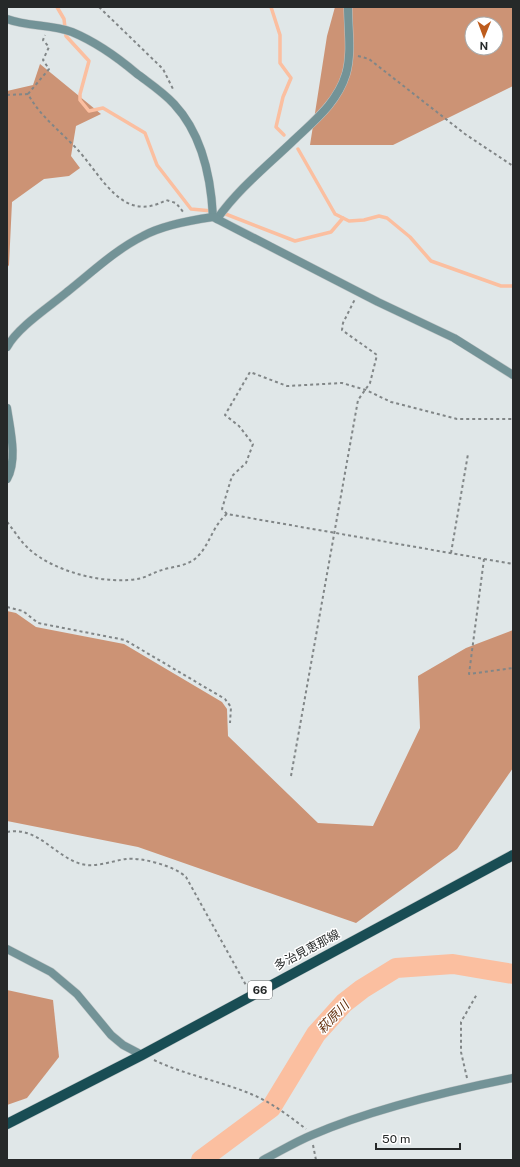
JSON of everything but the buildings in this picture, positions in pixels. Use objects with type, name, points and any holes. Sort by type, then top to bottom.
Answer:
[{"type":"main road","name":"多治見恵那線","points":[[7,1124],[142,1055],[513,855]]},
{"type":"street","points":[[215,218],[231,199],[324,113],[336,96],[343,81],[349,53],[348,7]]},
{"type":"street","points":[[7,19],[19,24],[62,29],[73,33],[113,54],[174,104],[190,124],[200,144],[215,218]]},
{"type":"street","points":[[7,347],[11,339],[30,322],[116,253],[143,235],[190,220],[215,218],[359,292],[471,347],[513,375]]},
{"type":"street","points":[[7,408],[12,449],[10,474],[7,479]]},
{"type":"street","points":[[7,949],[51,972],[77,994],[111,1035],[123,1045],[142,1055]]},
{"type":"street","points":[[263,1160],[311,1135],[384,1110],[513,1078]]},
{"type":"path","points":[[98,7],[162,68],[175,94]]},
{"type":"path","points":[[7,95],[28,94],[48,69],[43,60],[49,47],[43,40],[48,27]]},
{"type":"path","points":[[349,53],[369,60],[465,134],[513,166]]},
{"type":"path","points":[[28,94],[48,123],[77,149],[103,182],[120,198],[133,206],[148,206],[158,204],[166,200],[176,203],[190,220]]},
{"type":"path","points":[[291,776],[333,533],[358,400],[370,383],[377,355],[342,330],[343,323],[359,292]]},
{"type":"path","points":[[513,419],[457,419],[391,402],[366,390],[342,384],[287,386],[250,372],[225,415],[239,426],[253,444],[246,463],[232,476],[222,509],[227,514],[513,564]]},
{"type":"path","points":[[451,553],[468,454]]},
{"type":"path","points":[[7,522],[27,547],[42,559],[65,570],[92,577],[119,580],[142,578],[160,571],[186,564],[198,556],[220,520],[227,514]]},
{"type":"path","points":[[484,559],[469,674],[513,668]]},
{"type":"path","points":[[7,607],[23,611],[38,623],[125,640],[225,699],[231,707],[230,722]]},
{"type":"path","points":[[7,832],[36,836],[64,856],[82,864],[102,865],[127,859],[143,859],[180,871],[186,877],[252,995]]},
{"type":"path","points":[[469,1089],[461,1052],[461,1022],[477,994]]},
{"type":"path","points":[[142,1055],[171,1068],[252,1094],[288,1115],[307,1129],[311,1135],[316,1160]]},
{"type":"shaded area","points":[[335,7],[513,7],[513,86],[393,145],[310,145],[327,36]]},
{"type":"shaded area","points":[[40,64],[101,114],[76,126],[71,156],[80,168],[69,176],[44,179],[12,202],[9,265],[7,268],[7,91],[33,85]]},
{"type":"shaded area","points":[[7,611],[16,613],[36,627],[124,644],[222,702],[227,709],[228,736],[318,823],[373,826],[420,728],[418,676],[466,648],[513,630],[513,768],[457,849],[356,923],[138,847],[7,821]]},
{"type":"shaded area","points":[[7,990],[53,1000],[59,1057],[27,1098],[7,1105]]},
{"type":"waterway","points":[[57,7],[64,19],[66,36],[89,61],[80,94],[80,100],[89,111],[103,108],[145,133],[157,165],[191,209],[212,211]]},
{"type":"waterway","points":[[271,7],[280,35],[280,63],[291,78],[283,97],[276,127],[284,135]]},
{"type":"waterway","points":[[298,149],[335,214],[349,221],[364,220],[379,216],[387,218],[410,237],[431,261],[501,286],[513,286]]},
{"type":"waterway","points":[[223,213],[295,241],[331,232],[343,218]]},
{"type":"waterway","name":"萩原川","points":[[201,1160],[271,1108],[316,1034],[344,1003],[362,989],[396,968],[453,964],[513,974]]}]
